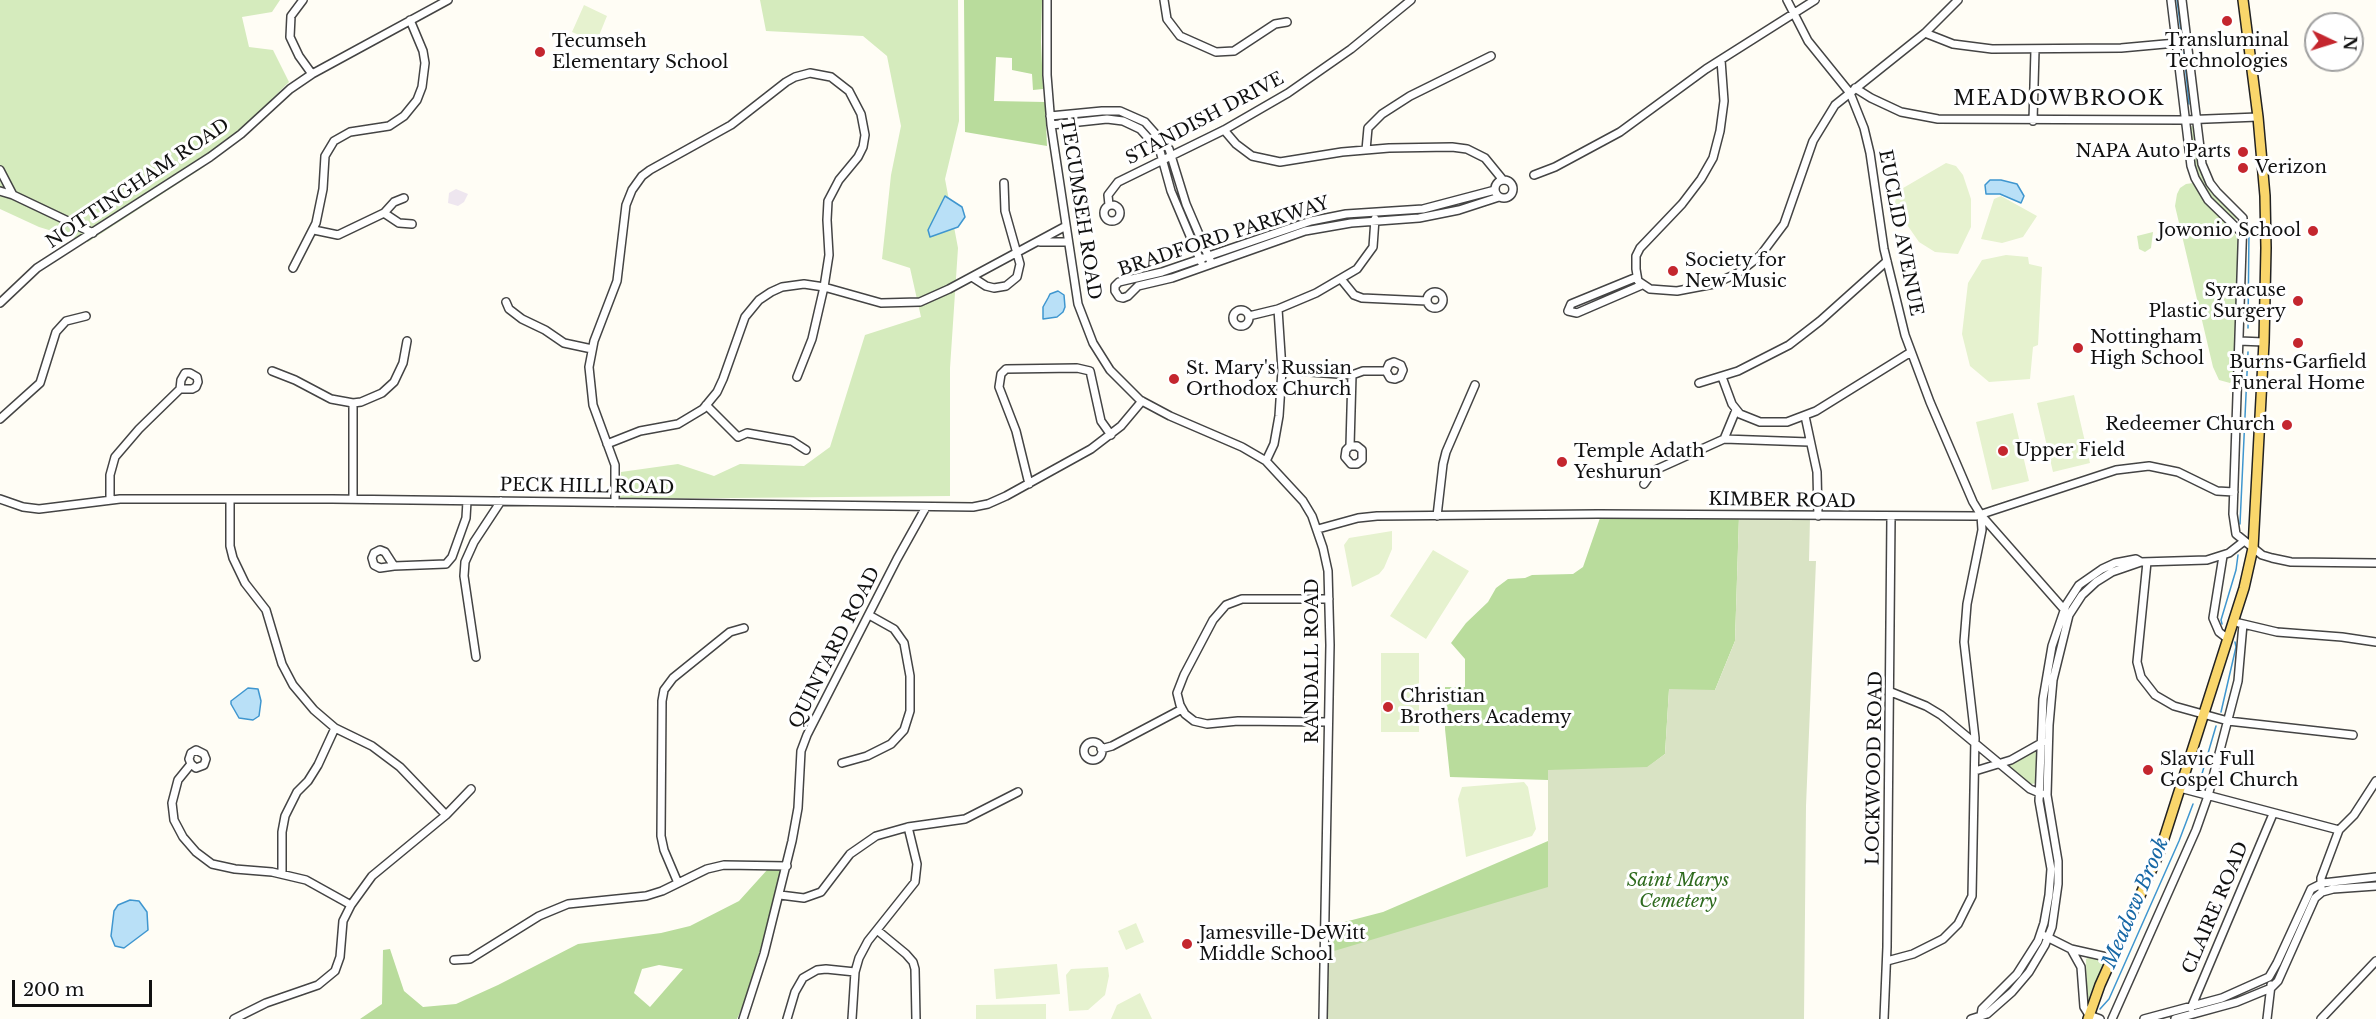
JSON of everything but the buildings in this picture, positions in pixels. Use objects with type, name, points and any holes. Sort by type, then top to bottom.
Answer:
[{"type":"main road","points":[[2088,1017],[2111,958],[2157,859],[2228,639],[2238,622],[2253,548],[2264,342],[2265,196],[2258,117],[2243,0]]},
{"type":"street","points":[[303,0],[291,16],[290,37],[299,56],[312,74]]},
{"type":"street","name":"NOTTINGHAM ROAD","points":[[0,303],[38,268],[210,157],[241,134],[290,89],[312,74],[448,0]]},
{"type":"street","name":"TECUMSEH ROAD","points":[[1047,0],[1046,43],[1050,116],[1078,304],[1093,343],[1110,370],[1142,401]]},
{"type":"street","points":[[1164,0],[1167,19],[1180,36],[1216,52],[1234,51],[1275,24],[1287,22]]},
{"type":"street","name":"STANDISH DRIVE","points":[[1109,205],[1108,195],[1118,182],[1224,130],[1288,93],[1318,73],[1411,0]]},
{"type":"street","name":"EUCLID AVENUE","points":[[1787,0],[1792,14],[1808,41],[1852,90],[1870,153],[1887,261],[1911,352],[1973,502],[1981,515],[2067,612]]},
{"type":"street","points":[[1534,175],[1555,167],[1620,132],[1721,60],[1815,0]]},
{"type":"street","points":[[1721,60],[1724,101],[1713,158],[1682,204],[1640,248],[1636,256],[1637,277],[1642,285],[1657,290],[1677,291],[1713,284],[1738,273],[1760,256],[1784,224],[1817,133],[1835,105],[1925,33],[1958,0]]},
{"type":"street","points":[[2171,0],[2191,166],[2208,200],[2243,234]]},
{"type":"street","points":[[2182,0],[2204,171],[2217,192],[2243,218],[2234,492],[2236,534],[2243,542],[2262,555],[2291,562],[2376,563]]},
{"type":"street","points":[[293,268],[314,230],[321,203],[325,156],[334,141],[350,132],[389,126],[404,116],[417,100],[422,87],[425,63],[423,51],[410,20]]},
{"type":"street","points":[[1925,33],[1963,45],[1992,49],[2121,48],[2187,42]]},
{"type":"street","points":[[2033,121],[2035,50]]},
{"type":"street","points":[[1366,150],[1368,128],[1382,114],[1410,96],[1491,56]]},
{"type":"street","points":[[615,503],[615,465],[590,395],[589,368],[592,349],[617,281],[626,205],[636,183],[650,170],[731,125],[786,82],[810,73],[831,77],[849,91],[861,114],[865,142],[858,158],[839,180],[828,201],[830,255],[812,339],[797,377]]},
{"type":"street","points":[[1852,90],[1917,116],[1947,120],[2187,120],[2258,117]]},
{"type":"street","points":[[1050,116],[1120,111],[1145,122],[1155,131],[1168,158],[1210,260]]},
{"type":"street","points":[[1051,125],[1093,120],[1122,121],[1140,129],[1152,140],[1168,158],[1171,191],[1201,263]]},
{"type":"street","points":[[1224,130],[1244,151],[1267,160],[1287,161],[1366,150],[1452,147],[1467,149],[1485,158],[1503,180],[1510,182],[1513,191],[1506,198],[1497,194],[1496,185],[1503,180]]},
{"type":"street","points":[[0,170],[13,195]]},
{"type":"street","points":[[972,277],[994,288],[1006,286],[1017,277],[1020,264],[1005,211],[1004,183]]},
{"type":"street","points":[[0,191],[93,233]]},
{"type":"street","name":"BRADFORD PARKWAY","points":[[1201,263],[1119,282],[1115,286],[1116,294],[1123,298],[1138,286],[1210,260],[1311,221],[1346,214],[1375,217],[1497,194]]},
{"type":"street","points":[[314,230],[338,235],[384,213],[394,202],[404,198]]},
{"type":"street","points":[[384,213],[399,223],[412,224]]},
{"type":"street","points":[[1249,316],[1278,309],[1316,293],[1357,269],[1369,255],[1375,236],[1375,217]]},
{"type":"street","points":[[607,444],[640,432],[678,424],[706,405],[717,392],[723,379],[742,323],[759,300],[771,292],[794,285],[824,287],[881,303],[910,303],[933,298],[1066,226]]},
{"type":"street","points":[[1040,242],[1068,242]]},
{"type":"street","points":[[1700,383],[1771,356],[1789,345],[1820,321],[1887,261]]},
{"type":"street","points":[[1637,277],[1571,304],[1568,311],[1577,313],[1642,285]]},
{"type":"street","points":[[1341,279],[1354,295],[1362,298],[1427,300]]},
{"type":"street","points":[[506,302],[509,309],[522,319],[545,330],[564,343],[592,349]]},
{"type":"street","points":[[1266,461],[1274,444],[1279,416],[1282,370],[1278,309]]},
{"type":"street","points":[[0,419],[40,383],[56,332],[66,321],[86,316]]},
{"type":"street","points":[[272,371],[331,399],[353,403],[372,398],[394,382],[403,363],[407,341]]},
{"type":"street","points":[[2239,341],[2264,342]]},
{"type":"street","points":[[1722,376],[1736,410],[1749,418],[1775,424],[1805,416],[1882,372],[1911,352]]},
{"type":"street","points":[[1029,483],[1016,431],[999,387],[1000,374],[1006,369],[1077,368],[1090,371],[1101,421],[1111,435]]},
{"type":"street","points":[[1282,370],[1352,375],[1363,371],[1386,371]]},
{"type":"street","points":[[1350,446],[1352,375]]},
{"type":"street","points":[[1437,516],[1443,465],[1475,385]]},
{"type":"street","points":[[110,500],[110,475],[115,457],[139,429],[180,389]]},
{"type":"street","name":"PECK HILL ROAD","points":[[0,499],[23,507],[39,509],[110,500],[230,499],[973,507],[988,504],[1029,483],[1111,435],[1142,401]]},
{"type":"street","name":"RANDALL ROAD","points":[[1142,401],[1170,416],[1242,447],[1266,461],[1297,492],[1318,529],[1328,571],[1329,599],[1323,1019]]},
{"type":"street","points":[[353,403],[353,500]]},
{"type":"street","points":[[706,405],[738,437],[747,433],[792,441],[806,450]]},
{"type":"street","points":[[1724,439],[1736,410]]},
{"type":"street","points":[[1805,416],[1817,480],[1818,516]]},
{"type":"street","points":[[1644,484],[1653,471],[1724,439],[1809,442]]},
{"type":"street","name":"KIMBER ROAD","points":[[1318,529],[1358,518],[1437,516],[1598,514],[1891,517],[1981,515],[2135,466],[2165,468],[2207,487],[2234,492]]},
{"type":"street","points":[[230,499],[230,546],[240,575],[266,610],[282,664],[293,685],[314,710],[335,728],[388,756],[446,815]]},
{"type":"street","points":[[394,566],[446,564],[452,557],[466,518],[467,501]]},
{"type":"street","points":[[476,657],[464,576],[465,562],[474,542],[501,501]]},
{"type":"street","name":"QUINTARD ROAD","points":[[743,1019],[764,954],[787,866],[798,808],[801,751],[807,735],[926,507]]},
{"type":"street","points":[[1887,961],[1931,947],[1954,929],[1966,911],[1972,892],[1975,743],[1964,642],[1967,604],[1982,530],[1981,515]]},
{"type":"street","name":"LOCKWOOD ROAD","points":[[1884,1019],[1891,692],[1891,517]]},
{"type":"street","points":[[1971,1019],[1987,1014],[2012,992],[2029,972],[2048,937],[2058,884],[2058,861],[2043,794],[2041,743],[2052,646],[2067,612],[2096,582],[2112,572],[2144,562],[2188,561],[2223,556],[2243,542]]},
{"type":"street","points":[[2223,556],[2213,618],[2219,632],[2228,639]]},
{"type":"street","points":[[2144,562],[2137,647],[2139,671],[2149,688],[2162,700],[2228,721],[2353,735]]},
{"type":"street","points":[[1328,722],[1238,721],[1207,724],[1194,721],[1182,709],[1178,699],[1179,684],[1213,620],[1227,605],[1242,599],[1329,599]]},
{"type":"street","points":[[1981,1015],[1982,1009],[2017,974],[2040,934],[2049,895],[2051,869],[2041,817],[2053,680],[2067,612]]},
{"type":"street","points":[[842,763],[875,753],[891,744],[904,730],[910,711],[910,676],[904,643],[894,629],[869,615]]},
{"type":"street","points":[[2112,1019],[2196,830],[2208,796],[2241,660],[2238,622],[2277,632],[2376,642]]},
{"type":"street","points":[[678,883],[664,850],[661,836],[664,690],[672,678],[730,632],[744,628]]},
{"type":"street","points":[[1891,692],[1926,706],[1941,715],[2030,789],[2043,794]]},
{"type":"street","points":[[1101,749],[1112,746],[1182,709]]},
{"type":"street","points":[[282,874],[282,832],[285,816],[297,792],[308,781],[318,765],[335,728]]},
{"type":"street","points":[[1975,771],[1999,764],[2048,739]]},
{"type":"street","points":[[191,764],[178,780],[171,803],[174,820],[183,837],[196,852],[212,864],[235,869],[262,870],[306,880],[351,905]]},
{"type":"street","points":[[2322,892],[2320,884],[2339,830],[2374,790],[2376,781]]},
{"type":"street","points":[[2180,788],[2339,830]]},
{"type":"street","points":[[234,1019],[266,1003],[318,985],[335,971],[340,957],[343,921],[351,905],[372,876],[446,815],[471,789]]},
{"type":"street","points":[[780,895],[804,898],[821,892],[850,854],[864,843],[890,830],[965,819],[1018,792]]},
{"type":"street","name":"CLAIRE ROAD","points":[[2192,1011],[2273,814]]},
{"type":"street","points":[[852,1019],[855,972],[859,958],[877,930],[915,882],[917,864],[908,827]]},
{"type":"street","points":[[454,960],[470,959],[556,907],[645,896],[707,869],[724,865],[787,866]]},
{"type":"street","points":[[2175,1019],[2269,977],[2307,897],[2320,884],[2376,878]]},
{"type":"street","points":[[2144,1019],[2237,1002],[2271,988],[2278,981],[2315,898],[2322,892],[2333,889],[2376,886]]},
{"type":"street","points":[[877,930],[913,962],[916,1019]]},
{"type":"street","points":[[2040,934],[2071,949],[2111,958]]},
{"type":"street","points":[[2071,949],[2080,962],[2084,1007],[2088,1017],[2100,1019]]},
{"type":"street","points":[[2321,1019],[2376,961]]},
{"type":"street","points":[[787,1019],[795,992],[803,978],[817,970],[855,972]]},
{"type":"street","points":[[2268,1019],[2271,988],[2269,977]]},
{"type":"shaded area","points":[[456,189],[468,194],[464,202],[458,206],[448,203],[449,193]]},
{"type":"green space","points":[[0,0],[280,0],[272,12],[242,17],[249,47],[273,50],[289,82],[204,167],[88,242],[39,227],[0,209]]},
{"type":"green space","points":[[760,0],[958,0],[959,121],[945,179],[958,248],[950,368],[950,496],[620,499],[621,472],[678,464],[714,476],[740,464],[804,466],[830,447],[865,335],[921,317],[910,268],[882,259],[891,175],[901,126],[887,56],[863,36],[766,31]]},
{"type":"green space","points":[[964,0],[1042,0],[1043,89],[1033,90],[1032,74],[1012,70],[1012,58],[996,57],[994,101],[1045,102],[1047,146],[965,132]]},
{"type":"green space","points":[[584,5],[607,16],[598,38],[593,41],[572,32]]},
{"type":"green space","points":[[2191,126],[2195,127],[2202,170],[2238,216],[2235,220],[2205,192],[2196,173]]},
{"type":"green space","points":[[1946,163],[1956,166],[1963,175],[1971,199],[1971,227],[1958,254],[1935,252],[1919,242],[1894,206],[1898,191]]},
{"type":"green space","points":[[2193,183],[2234,232],[2239,243],[2235,379],[2230,383],[2219,380],[2213,367],[2175,206],[2180,188]]},
{"type":"green space","points":[[2001,196],[2037,216],[2023,237],[2002,243],[1981,239],[1994,199]]},
{"type":"green space","points":[[2153,232],[2151,248],[2145,252],[2139,249],[2137,236]]},
{"type":"green space","points":[[2006,255],[2028,257],[2029,264],[2042,267],[2038,345],[2033,347],[2030,379],[1989,382],[1970,366],[1962,334],[1968,283],[1982,260]]},
{"type":"green space","points":[[2074,395],[2090,463],[2053,472],[2037,403]]},
{"type":"green space","name":"Upper Field","points":[[2013,413],[2029,481],[1992,490],[1976,422]]},
{"type":"green space","name":"Saint Marys Cemetery","points":[[1739,515],[1810,518],[1809,561],[1816,561],[1806,806],[1804,1019],[1323,1019],[1324,954],[1548,887],[1548,770],[1647,767],[1665,754],[1669,689],[1715,690],[1735,641]]},
{"type":"green space","points":[[1600,518],[1739,518],[1735,641],[1715,690],[1669,690],[1665,754],[1648,767],[1804,1019],[1329,1019],[1329,926],[1383,912],[1548,841],[1548,780],[1450,777],[1445,729],[1445,687],[1465,687],[1465,659],[1451,643],[1466,623],[1488,602],[1496,588],[1508,579],[1525,578],[1532,575],[1573,574],[1583,567]]},
{"type":"green space","points":[[1392,531],[1392,549],[1384,568],[1379,574],[1352,587],[1344,545],[1349,538]]},
{"type":"green space","points":[[1433,550],[1469,571],[1426,639],[1390,616]]},
{"type":"green space","points":[[1381,653],[1419,653],[1419,732],[1381,732]]},
{"type":"green space","points":[[2033,750],[2039,754],[2038,783],[2031,784],[2010,767],[2010,764]]},
{"type":"green space","points":[[1524,782],[1528,787],[1536,829],[1532,836],[1466,857],[1458,799],[1462,787]]},
{"type":"green space","points":[[783,869],[747,996],[737,1019],[360,1019],[382,1004],[383,950],[390,949],[404,991],[423,1007],[456,1004],[578,944],[661,933],[690,926],[739,901],[767,870]],"holes":[[[659,965],[683,969],[650,1007],[634,993],[642,969]]]},
{"type":"green space","points":[[1136,923],[1144,942],[1126,950],[1118,931]]},
{"type":"green space","points":[[2091,955],[2105,959],[2106,962],[2087,1006],[2086,959]]},
{"type":"green space","points":[[1057,964],[1060,994],[996,999],[994,969]]},
{"type":"green space","points":[[1108,967],[1109,976],[1105,995],[1088,1010],[1069,1011],[1066,975],[1071,969]]},
{"type":"green space","points":[[1140,993],[1152,1019],[1111,1019],[1117,1005]]},
{"type":"green space","points":[[1046,1004],[1046,1019],[976,1019],[976,1005]]},
{"type":"water","points":[[1990,180],[2017,184],[2024,196],[2021,203],[2000,194],[1986,194],[1985,185]]},
{"type":"water","points":[[945,196],[962,207],[965,217],[958,227],[930,237],[928,230]]},
{"type":"water","points":[[1058,291],[1064,295],[1063,312],[1057,317],[1043,319],[1043,307],[1050,294]]},
{"type":"water","points":[[248,688],[258,689],[261,701],[259,716],[253,720],[239,718],[231,704],[231,701]]},
{"type":"water","points":[[130,900],[139,901],[147,912],[148,930],[124,948],[115,946],[111,936],[114,911],[118,905]]},
{"type":"waterway","name":"Meadow Brook","points":[[2177,0],[2181,31]]},
{"type":"waterway","name":"Meadow Brook","points":[[2184,52],[2189,104]]},
{"type":"waterway","name":"Meadow Brook","points":[[2248,328],[2249,229]]},
{"type":"waterway","name":"Meadow Brook","points":[[2240,524],[2248,352]]},
{"type":"waterway","name":"Meadow Brook","points":[[2222,624],[2221,620],[2236,570],[2238,555]]},
{"type":"waterway","name":"Meadow Brook","points":[[2221,712],[2236,647],[2235,642]]},
{"type":"waterway","name":"Meadow Brook","points":[[2199,784],[2216,726]]},
{"type":"waterway","name":"Meadow Brook","points":[[2100,1009],[2109,999],[2193,804]]},
{"type":"place","name":"Transluminal Technologies","points":[[2227,21]]},
{"type":"place","name":"Tecumseh Elementary School","points":[[540,52]]},
{"type":"place","name":"NAPA Auto Parts","points":[[2243,152]]},
{"type":"place","name":"Verizon","points":[[2243,168]]},
{"type":"place","name":"Jowonio School","points":[[2313,231]]},
{"type":"place","name":"Society for New Music","points":[[1673,271]]},
{"type":"place","name":"Syracuse Plastic Surgery","points":[[2298,301]]},
{"type":"place","name":"Burns-Garfield Funeral Home","points":[[2298,343]]},
{"type":"place","name":"Nottingham High School","points":[[2078,348]]},
{"type":"place","name":"St. Mary's Russian Orthodox Church","points":[[1174,379]]},
{"type":"place","name":"Redeemer Church","points":[[2287,425]]},
{"type":"place","name":"Upper Field","points":[[2003,451]]},
{"type":"place","name":"Temple Adath Yeshurun","points":[[1562,462]]},
{"type":"place","name":"Christian Brothers Academy","points":[[1388,707]]},
{"type":"place","name":"Slavic Full Gospel Church","points":[[2148,770]]},
{"type":"place","name":"Jamesville-DeWitt Middle School","points":[[1187,944]]},
{"type":"district","name":"MEADOWBROOK","points":[[2059,99]]}]
